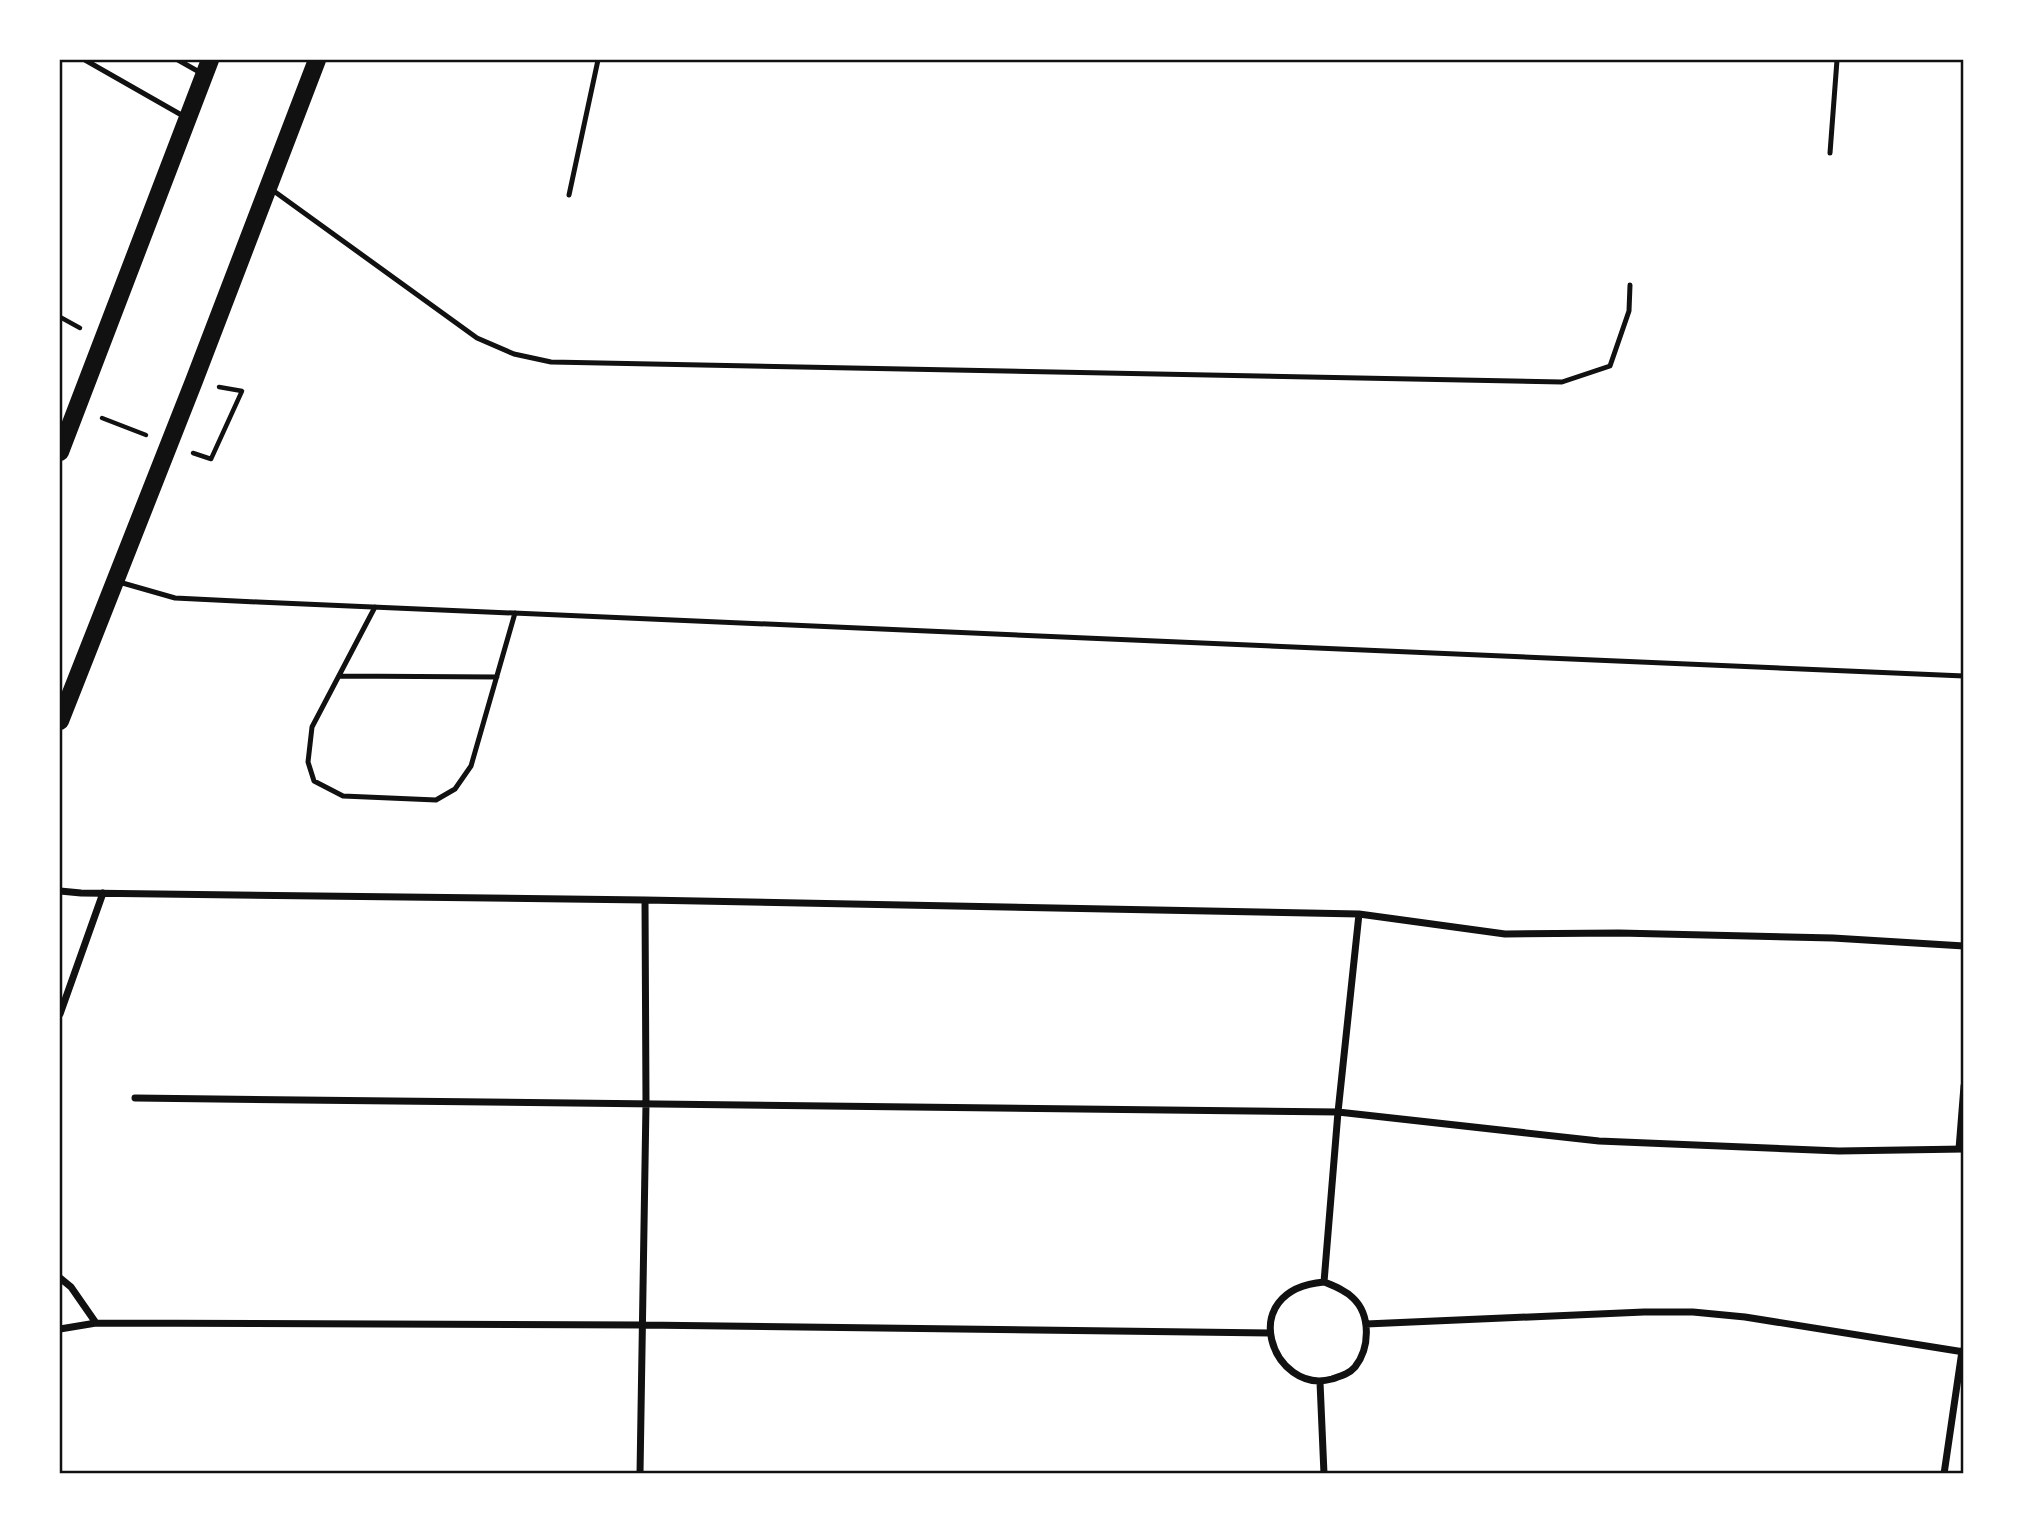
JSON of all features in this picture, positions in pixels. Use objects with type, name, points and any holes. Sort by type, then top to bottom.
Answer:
[{"type":"main road","points":[[60,721],[317,60]]},
{"type":"main road","points":[[60,452],[207,67]]},
{"type":"street","points":[[60,891],[1359,914],[1506,934],[1619,933],[1793,937],[1964,946]]},
{"type":"street","points":[[60,1014],[103,893]]},
{"type":"street","points":[[640,1474],[646,1103],[645,900]]},
{"type":"street","points":[[1324,1282],[1338,1112],[1359,914]]},
{"type":"street","points":[[135,1098],[1338,1112],[1599,1141],[1839,1151],[1961,1149],[1964,1086]]},
{"type":"street","points":[[60,1278],[71,1287],[96,1323]]},
{"type":"street","points":[[1324,1282],[1355,1299],[1366,1324],[1366,1342],[1362,1359],[1350,1373],[1320,1382],[1295,1374],[1284,1364],[1273,1349],[1270,1333],[1273,1311],[1281,1298],[1305,1284],[1324,1282]]},
{"type":"street","points":[[1366,1324],[1693,1312],[1745,1317],[1963,1351],[1944,1474]]},
{"type":"street","points":[[60,1329],[96,1323],[642,1325],[1270,1333]]},
{"type":"street","points":[[1320,1382],[1324,1474]]},
{"type":"lane","points":[[85,60],[187,119]]},
{"type":"lane","points":[[178,60],[207,67]]},
{"type":"lane","points":[[569,195],[598,60]]},
{"type":"lane","points":[[1830,153],[1837,60]]},
{"type":"lane","points":[[268,188],[477,338],[514,354],[551,362],[1562,382],[1610,366],[1629,311],[1630,285]]},
{"type":"lane","points":[[115,581],[176,598],[1964,676]]},
{"type":"lane","points":[[374,607],[312,727],[309,762],[314,781],[343,796],[436,800],[455,789],[471,766],[515,613]]},
{"type":"lane","points":[[339,676],[497,677]]},
{"type":"path","points":[[186,450],[211,459],[242,391],[194,382]]},
{"type":"path","points":[[97,416],[148,435]]}]
